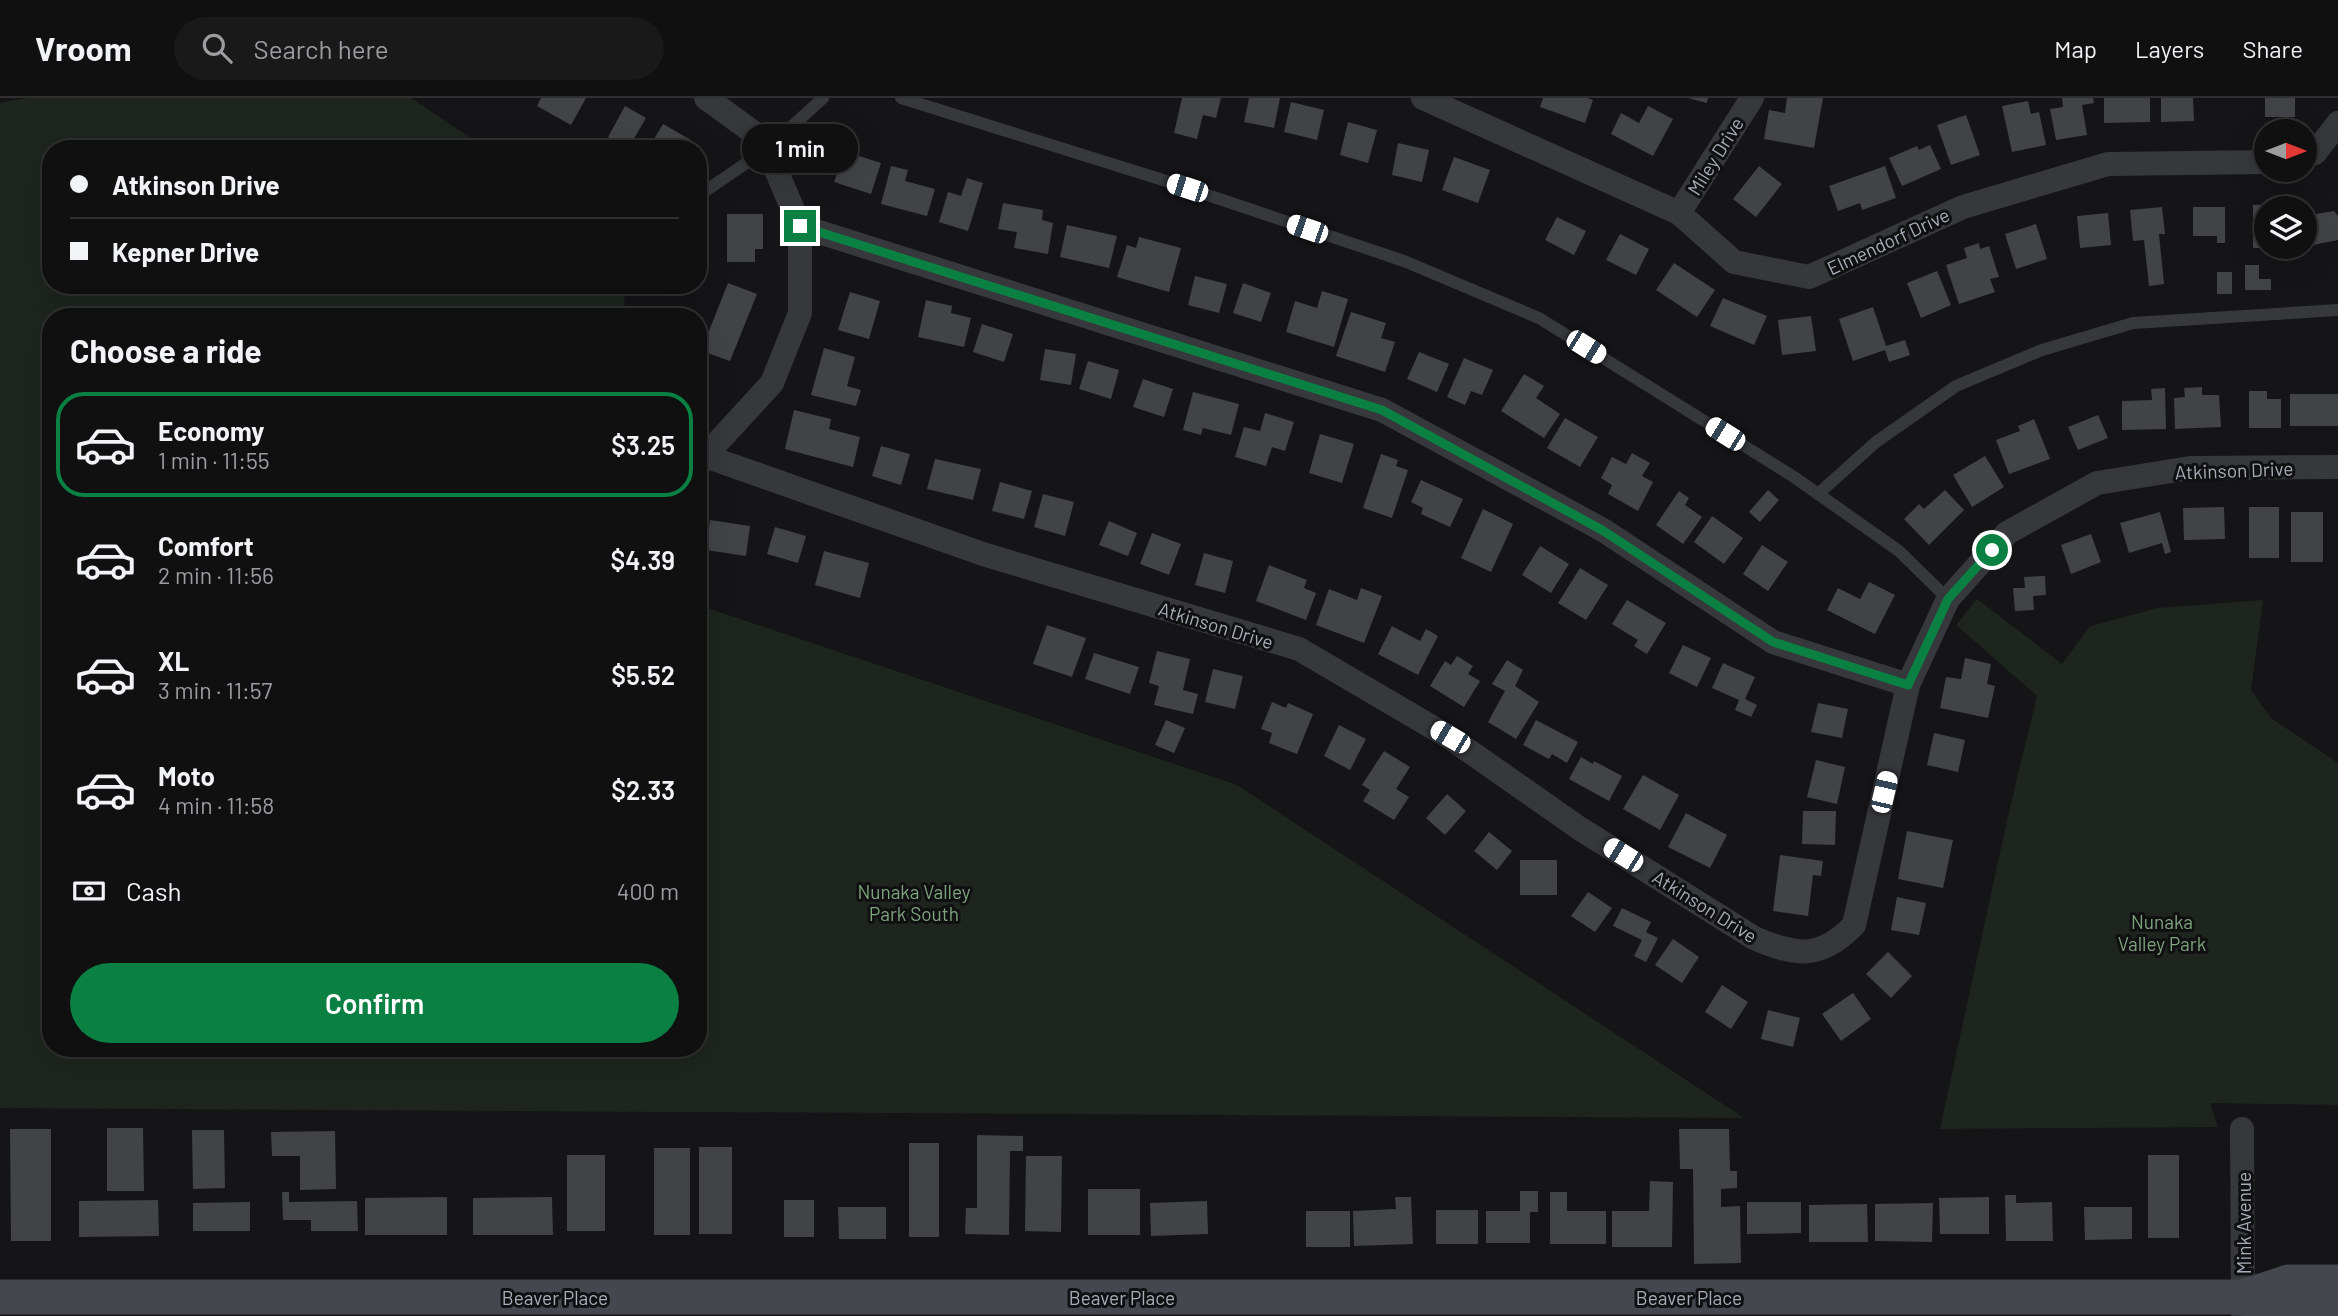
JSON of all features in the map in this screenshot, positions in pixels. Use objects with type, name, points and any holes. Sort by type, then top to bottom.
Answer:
[{"type":"street","points":[[706,98],[761,138],[800,226],[800,313],[772,383],[707,452]]},
{"type":"street","name":"Elmendorf Drive","points":[[1423,98],[1679,214],[1734,262],[1809,277],[1963,207],[2108,164],[2254,162]]},
{"type":"street","name":"Miley Drive","points":[[1679,214],[1752,98]]},
{"type":"street","points":[[2317,150],[2338,123]]},
{"type":"street","points":[[800,226],[1382,410],[1602,530],[1773,642],[1908,685]]},
{"type":"street","name":"Atkinson Drive","points":[[707,459],[983,554],[1299,649],[1450,737],[1579,828],[1754,938],[1783,951],[1808,953],[1837,943],[1854,925],[1908,685],[1948,599],[2007,533],[2097,483],[2190,468],[2338,467]]},
{"type":"street","name":"Mink Avenue","points":[[2242,1129],[2243,1306]]},
{"type":"street","name":"Beaver Place","points":[[2243,1306],[2289,1282],[2338,1282]]},
{"type":"street","name":"Beaver Place","points":[[0,1297],[1258,1306],[2266,1306],[2338,1310]]},
{"type":"lane","points":[[707,190],[766,149],[823,98]]},
{"type":"lane","points":[[901,98],[1163,180],[1391,257],[1539,318],[1818,494],[1899,551],[1948,599]]},
{"type":"lane","points":[[1818,494],[1876,442],[1956,386],[2042,350],[2133,323],[2338,310]]},
{"type":"green space","name":"Nunaka Valley Park South","points":[[27,98],[411,98],[474,140],[42,140],[42,294],[624,294],[625,308],[42,308],[42,1057],[707,1057],[707,608],[1237,785],[1744,1118],[0,1108],[0,103]]},
{"type":"green space","name":"Nunaka Valley Park","points":[[1977,599],[2062,664],[2090,626],[2158,608],[2263,600],[2251,690],[2271,718],[2338,763],[2338,1105],[2210,1103],[2218,1127],[1940,1129],[2037,696],[1956,625]]},
{"type":"building","points":[[541,98],[586,98],[571,125],[537,106]]},
{"type":"building","points":[[1182,98],[1221,98],[1216,118],[1203,115],[1197,139],[1174,133]]},
{"type":"building","points":[[1249,98],[1280,98],[1274,128],[1244,122]]},
{"type":"building","points":[[1543,98],[1593,100],[1585,123],[1540,107]]},
{"type":"building","points":[[1688,98],[1708,98],[1707,103]]},
{"type":"building","points":[[1787,98],[1823,98],[1814,148],[1764,139],[1769,110],[1785,113]]},
{"type":"building","points":[[2062,98],[2093,98],[2094,103],[2082,105],[2087,135],[2056,140],[2050,109],[2063,107]]},
{"type":"building","points":[[2104,98],[2150,98],[2150,122],[2104,123]]},
{"type":"building","points":[[2161,98],[2193,98],[2194,121],[2161,122]]},
{"type":"building","points":[[2265,98],[2295,98],[2295,117],[2265,117]]},
{"type":"building","points":[[2028,101],[2031,114],[2039,112],[2046,145],[2012,152],[2002,106]]},
{"type":"building","points":[[1291,102],[1324,110],[1317,140],[1284,132]]},
{"type":"building","points":[[625,106],[646,118],[633,140],[613,140],[608,137]]},
{"type":"building","points":[[1648,106],[1673,119],[1653,156],[1611,134],[1621,113],[1639,123]]},
{"type":"building","points":[[1966,115],[1980,155],[1951,165],[1937,125]]},
{"type":"building","points":[[1348,122],[1377,130],[1368,163],[1340,155]]},
{"type":"building","points":[[663,124],[691,140],[653,140]]},
{"type":"building","points":[[829,135],[850,141],[847,152],[881,163],[871,194],[834,182],[839,168],[820,162]]},
{"type":"building","points":[[1398,143],[1429,150],[1422,182],[1392,175]]},
{"type":"building","points":[[1930,145],[1941,169],[1902,186],[1889,158],[1917,146],[1919,150]]},
{"type":"building","points":[[1454,157],[1490,170],[1478,203],[1442,190]]},
{"type":"building","points":[[891,166],[908,170],[905,181],[935,189],[927,216],[881,204]]},
{"type":"building","points":[[1759,166],[1782,184],[1756,217],[1733,199]]},
{"type":"building","points":[[1885,166],[1896,198],[1862,210],[1860,203],[1838,211],[1829,186]]},
{"type":"building","points":[[967,178],[983,183],[968,231],[939,222],[948,192],[961,196]]},
{"type":"building","points":[[1003,203],[1043,210],[1042,220],[1053,223],[1048,254],[1014,248],[1017,232],[998,229]]},
{"type":"building","points":[[2254,205],[2254,248],[2253,248]]},
{"type":"building","points":[[2162,207],[2165,234],[2159,234],[2164,284],[2149,286],[2144,240],[2133,241],[2130,210]]},
{"type":"building","points":[[2193,207],[2225,207],[2225,243],[2217,243],[2217,236],[2193,236]]},
{"type":"building","points":[[2334,211],[2338,216],[2338,240],[2317,244],[2317,214]]},
{"type":"building","points":[[2108,213],[2111,245],[2080,248],[2077,216]]},
{"type":"building","points":[[727,214],[763,214],[763,249],[755,249],[755,262],[727,262]]},
{"type":"building","points":[[1557,217],[1586,231],[1574,255],[1545,240]]},
{"type":"building","points":[[2036,224],[2047,259],[2016,269],[2005,234]]},
{"type":"building","points":[[1067,225],[1117,236],[1109,268],[1060,257]]},
{"type":"building","points":[[1620,234],[1649,249],[1636,275],[1606,260]]},
{"type":"building","points":[[1139,237],[1181,248],[1169,292],[1117,277],[1127,245],[1136,248]]},
{"type":"building","points":[[1979,243],[1980,249],[1989,246],[1999,277],[1990,279],[1995,292],[1959,304],[1946,265],[1967,258],[1964,248]]},
{"type":"building","points":[[1674,263],[1715,290],[1697,317],[1656,290]]},
{"type":"building","points":[[2245,265],[2259,265],[2259,279],[2271,279],[2271,290],[2245,290]]},
{"type":"building","points":[[1937,271],[1951,305],[1921,318],[1907,283]]},
{"type":"building","points":[[2217,272],[2232,272],[2232,294],[2217,294]]},
{"type":"building","points":[[1195,276],[1227,284],[1219,313],[1188,305]]},
{"type":"building","points":[[728,283],[757,294],[730,361],[707,353],[707,336]]},
{"type":"building","points":[[1243,283],[1271,293],[1261,322],[1233,313]]},
{"type":"building","points":[[1322,291],[1348,299],[1334,347],[1286,332],[1295,301],[1317,308]]},
{"type":"building","points":[[850,292],[880,301],[869,339],[838,330]]},
{"type":"building","points":[[1723,298],[1767,316],[1754,345],[1710,326]]},
{"type":"building","points":[[926,300],[952,306],[951,313],[971,318],[964,347],[918,337]]},
{"type":"building","points":[[1873,307],[1886,346],[1905,340],[1910,355],[1889,362],[1885,350],[1853,361],[1839,319]]},
{"type":"building","points":[[1351,312],[1386,323],[1381,338],[1395,342],[1385,372],[1336,356]]},
{"type":"building","points":[[1811,316],[1816,351],[1782,355],[1778,320]]},
{"type":"building","points":[[982,324],[1013,334],[1004,362],[973,352]]},
{"type":"building","points":[[824,348],[855,357],[847,386],[861,390],[856,406],[811,395]]},
{"type":"building","points":[[1045,349],[1076,354],[1071,385],[1040,380]]},
{"type":"building","points":[[1419,352],[1449,364],[1437,392],[1407,379]]},
{"type":"building","points":[[1464,358],[1493,370],[1482,395],[1471,391],[1465,405],[1447,397]]},
{"type":"building","points":[[1088,361],[1119,370],[1111,399],[1079,389]]},
{"type":"building","points":[[1524,374],[1544,386],[1536,398],[1560,414],[1544,438],[1501,411]]},
{"type":"building","points":[[1143,379],[1173,389],[1164,417],[1133,407]]},
{"type":"building","points":[[2202,387],[2202,395],[2219,395],[2221,427],[2175,429],[2174,398],[2185,397],[2184,388]]},
{"type":"building","points":[[2165,388],[2166,429],[2122,430],[2122,401],[2152,400],[2151,389]]},
{"type":"building","points":[[2249,391],[2267,391],[2267,399],[2281,399],[2281,428],[2249,428]]},
{"type":"building","points":[[1193,392],[1239,404],[1231,435],[1203,428],[1201,435],[1183,430]]},
{"type":"building","points":[[2290,394],[2338,394],[2338,426],[2290,426]]},
{"type":"building","points":[[794,410],[831,419],[829,429],[860,437],[853,467],[785,449]]},
{"type":"building","points":[[1265,413],[1294,422],[1285,451],[1272,447],[1266,466],[1235,457],[1244,427],[1260,431]]},
{"type":"building","points":[[2098,415],[2108,438],[2078,450],[2068,427]]},
{"type":"building","points":[[1565,418],[1598,437],[1580,467],[1547,448]]},
{"type":"building","points":[[2034,419],[2050,459],[2009,474],[1996,440],[2020,431],[2018,426]]},
{"type":"building","points":[[1320,434],[1354,444],[1342,483],[1309,473]]},
{"type":"building","points":[[881,446],[910,454],[901,485],[872,476]]},
{"type":"building","points":[[1632,453],[1650,463],[1642,476],[1653,482],[1638,511],[1608,494],[1612,485],[1601,478],[1612,457],[1626,464]]},
{"type":"building","points":[[1381,454],[1398,460],[1396,466],[1408,470],[1392,518],[1363,508]]},
{"type":"building","points":[[1985,456],[2004,487],[1972,507],[1953,475]]},
{"type":"building","points":[[935,459],[981,469],[973,500],[927,489]]},
{"type":"building","points":[[1421,480],[1463,499],[1450,527],[1421,514],[1423,508],[1411,502]]},
{"type":"building","points":[[1000,482],[1032,491],[1024,519],[992,511]]},
{"type":"building","points":[[1768,490],[1779,500],[1760,522],[1749,512]]},
{"type":"building","points":[[1945,490],[1964,510],[1929,545],[1904,519],[1919,504],[1924,509]]},
{"type":"building","points":[[1679,491],[1689,498],[1685,505],[1702,517],[1683,544],[1656,525]]},
{"type":"building","points":[[1043,494],[1074,502],[1065,536],[1034,527]]},
{"type":"building","points":[[2224,507],[2225,539],[2184,540],[2183,508]]},
{"type":"building","points":[[2249,507],[2279,507],[2279,558],[2249,558]]},
{"type":"building","points":[[1483,509],[1513,524],[1491,572],[1461,558]]},
{"type":"building","points":[[2160,512],[2171,552],[2165,554],[2162,543],[2129,553],[2120,523]]},
{"type":"building","points":[[2291,512],[2323,512],[2323,562],[2291,562]]},
{"type":"building","points":[[1712,516],[1743,538],[1724,564],[1694,542]]},
{"type":"building","points":[[710,520],[750,526],[746,556],[707,550]]},
{"type":"building","points":[[1109,521],[1137,533],[1128,556],[1099,545]]},
{"type":"building","points":[[775,527],[806,536],[798,563],[767,554]]},
{"type":"building","points":[[1152,533],[1181,544],[1169,575],[1140,564]]},
{"type":"building","points":[[2091,534],[2101,562],[2071,574],[2061,545]]},
{"type":"building","points":[[1762,545],[1788,562],[1768,591],[1743,574]]},
{"type":"building","points":[[1540,546],[1569,564],[1551,593],[1522,575]]},
{"type":"building","points":[[824,551],[869,563],[860,598],[815,585]]},
{"type":"building","points":[[1204,553],[1233,561],[1225,593],[1195,585]]},
{"type":"building","points":[[1269,565],[1307,580],[1304,588],[1316,593],[1306,620],[1256,601]]},
{"type":"building","points":[[1580,568],[1608,585],[1586,620],[1558,603]]},
{"type":"building","points":[[2045,576],[2046,595],[2033,596],[2034,610],[2015,611],[2013,588],[2025,588],[2024,577]]},
{"type":"building","points":[[1869,582],[1895,595],[1875,634],[1827,610],[1838,588],[1860,599]]},
{"type":"building","points":[[1361,588],[1382,596],[1364,643],[1316,625],[1329,589],[1357,600]]},
{"type":"building","points":[[1627,600],[1666,623],[1647,654],[1634,646],[1638,640],[1612,624]]},
{"type":"building","points":[[1047,625],[1086,638],[1072,677],[1033,664]]},
{"type":"building","points":[[1392,626],[1420,641],[1426,629],[1438,636],[1418,675],[1378,654]]},
{"type":"building","points":[[1683,645],[1711,658],[1697,687],[1669,673]]},
{"type":"building","points":[[1157,651],[1190,659],[1183,690],[1198,694],[1193,714],[1154,705],[1159,686],[1149,683]]},
{"type":"building","points":[[1094,653],[1139,667],[1130,694],[1085,679]]},
{"type":"building","points":[[1457,656],[1473,666],[1468,674],[1480,681],[1464,707],[1430,686],[1445,661],[1451,665]]},
{"type":"building","points":[[1965,658],[1991,664],[1987,684],[1995,686],[1988,718],[1940,708],[1946,677],[1961,679]]},
{"type":"building","points":[[1507,660],[1523,670],[1515,686],[1539,702],[1516,739],[1488,722],[1505,691],[1492,684]]},
{"type":"building","points":[[1723,663],[1755,677],[1745,699],[1757,705],[1751,717],[1735,710],[1739,700],[1712,688]]},
{"type":"building","points":[[1213,669],[1243,676],[1235,709],[1205,702]]},
{"type":"building","points":[[1272,702],[1286,708],[1288,703],[1313,714],[1297,754],[1269,743],[1272,733],[1261,729]]},
{"type":"building","points":[[1818,703],[1848,709],[1842,738],[1811,732]]},
{"type":"building","points":[[1166,720],[1185,728],[1174,753],[1155,745]]},
{"type":"building","points":[[1536,720],[1578,742],[1567,763],[1552,754],[1549,759],[1523,745]]},
{"type":"building","points":[[1339,725],[1366,739],[1350,770],[1324,756]]},
{"type":"building","points":[[1934,733],[1965,740],[1958,772],[1927,765]]},
{"type":"building","points":[[1384,751],[1410,767],[1396,789],[1409,797],[1394,820],[1363,801],[1370,790],[1362,785]]},
{"type":"building","points":[[1581,757],[1622,776],[1609,801],[1569,779]]},
{"type":"building","points":[[1816,760],[1845,767],[1837,804],[1807,797]]},
{"type":"building","points":[[1643,775],[1679,795],[1660,830],[1623,809]]},
{"type":"building","points":[[1447,794],[1466,811],[1445,835],[1426,818]]},
{"type":"building","points":[[1803,811],[1836,811],[1835,845],[1802,844]]},
{"type":"building","points":[[1686,813],[1727,835],[1710,868],[1668,847]]},
{"type":"building","points":[[1907,831],[1953,840],[1943,888],[1898,879]]},
{"type":"building","points":[[1489,832],[1512,851],[1497,870],[1474,851]]},
{"type":"building","points":[[1780,855],[1823,861],[1821,876],[1813,875],[1808,916],[1773,911]]},
{"type":"building","points":[[1520,860],[1557,860],[1557,895],[1520,895]]},
{"type":"building","points":[[1588,892],[1612,908],[1595,932],[1571,916]]},
{"type":"building","points":[[1897,897],[1926,903],[1919,935],[1891,930]]},
{"type":"building","points":[[1622,908],[1651,922],[1646,932],[1658,938],[1646,962],[1634,956],[1642,940],[1613,926]]},
{"type":"building","points":[[1673,939],[1699,957],[1682,983],[1655,965]]},
{"type":"building","points":[[1888,952],[1912,976],[1891,998],[1866,974]]},
{"type":"building","points":[[1722,985],[1748,1002],[1731,1029],[1705,1012]]},
{"type":"building","points":[[1853,993],[1871,1019],[1841,1041],[1822,1014]]},
{"type":"building","points":[[1768,1010],[1800,1018],[1793,1047],[1761,1039]]},
{"type":"building","points":[[107,1128],[143,1128],[144,1191],[107,1191]]},
{"type":"building","points":[[10,1129],[51,1129],[51,1241],[11,1241]]},
{"type":"building","points":[[1679,1129],[1729,1129],[1730,1171],[1737,1171],[1737,1188],[1721,1189],[1721,1207],[1740,1206],[1741,1263],[1694,1264],[1693,1169],[1680,1169]]},
{"type":"building","points":[[192,1130],[224,1130],[225,1188],[193,1189]]},
{"type":"building","points":[[335,1131],[336,1189],[300,1190],[300,1156],[272,1156],[271,1132]]},
{"type":"building","points":[[977,1135],[1023,1136],[1023,1151],[1010,1151],[1009,1235],[965,1234],[966,1208],[977,1208]]},
{"type":"building","points":[[909,1143],[939,1143],[939,1237],[909,1237]]},
{"type":"building","points":[[699,1147],[732,1147],[732,1234],[699,1234]]},
{"type":"building","points":[[654,1148],[690,1148],[690,1235],[654,1235]]},
{"type":"building","points":[[567,1155],[605,1155],[605,1231],[567,1231]]},
{"type":"building","points":[[2148,1155],[2179,1155],[2179,1238],[2148,1238]]},
{"type":"building","points":[[1026,1156],[1062,1156],[1061,1232],[1025,1231]]},
{"type":"building","points":[[1650,1181],[1673,1182],[1672,1247],[1612,1247],[1612,1211],[1649,1211]]},
{"type":"building","points":[[1088,1189],[1140,1189],[1140,1235],[1088,1235]]},
{"type":"building","points":[[1520,1191],[1538,1191],[1538,1212],[1530,1212],[1530,1243],[1486,1243],[1486,1211],[1520,1211]]},
{"type":"building","points":[[282,1192],[289,1192],[289,1202],[357,1201],[358,1231],[311,1231],[311,1220],[283,1220]]},
{"type":"building","points":[[1550,1192],[1567,1192],[1567,1211],[1606,1211],[1606,1244],[1550,1244]]},
{"type":"building","points":[[2005,1195],[2016,1195],[2016,1203],[2052,1202],[2053,1241],[2006,1241]]},
{"type":"building","points":[[447,1197],[447,1235],[365,1235],[365,1198]]},
{"type":"building","points":[[552,1197],[553,1235],[473,1235],[473,1198]]},
{"type":"building","points":[[1395,1197],[1411,1197],[1413,1244],[1354,1246],[1353,1211],[1396,1209]]},
{"type":"building","points":[[1989,1197],[1989,1234],[1940,1234],[1939,1198]]},
{"type":"building","points":[[158,1200],[159,1236],[79,1237],[79,1201]]},
{"type":"building","points":[[784,1200],[814,1200],[814,1237],[784,1237]]},
{"type":"building","points":[[1207,1201],[1208,1234],[1151,1236],[1150,1203]]},
{"type":"building","points":[[250,1202],[250,1231],[193,1231],[193,1203]]},
{"type":"building","points":[[1747,1202],[1801,1202],[1801,1233],[1747,1234]]},
{"type":"building","points":[[1933,1203],[1932,1242],[1875,1241],[1875,1204]]},
{"type":"building","points":[[1867,1204],[1868,1242],[1809,1242],[1809,1205]]},
{"type":"building","points":[[838,1207],[886,1207],[886,1239],[839,1239]]},
{"type":"building","points":[[2084,1207],[2132,1207],[2132,1239],[2085,1240]]},
{"type":"building","points":[[1436,1210],[1478,1210],[1478,1244],[1436,1244]]},
{"type":"building","points":[[1306,1211],[1350,1211],[1350,1247],[1306,1247]]},
{"type":"route","points":[[800,226],[1382,410],[1602,530],[1773,642],[1908,685],[1948,599],[1992,550]]}]
